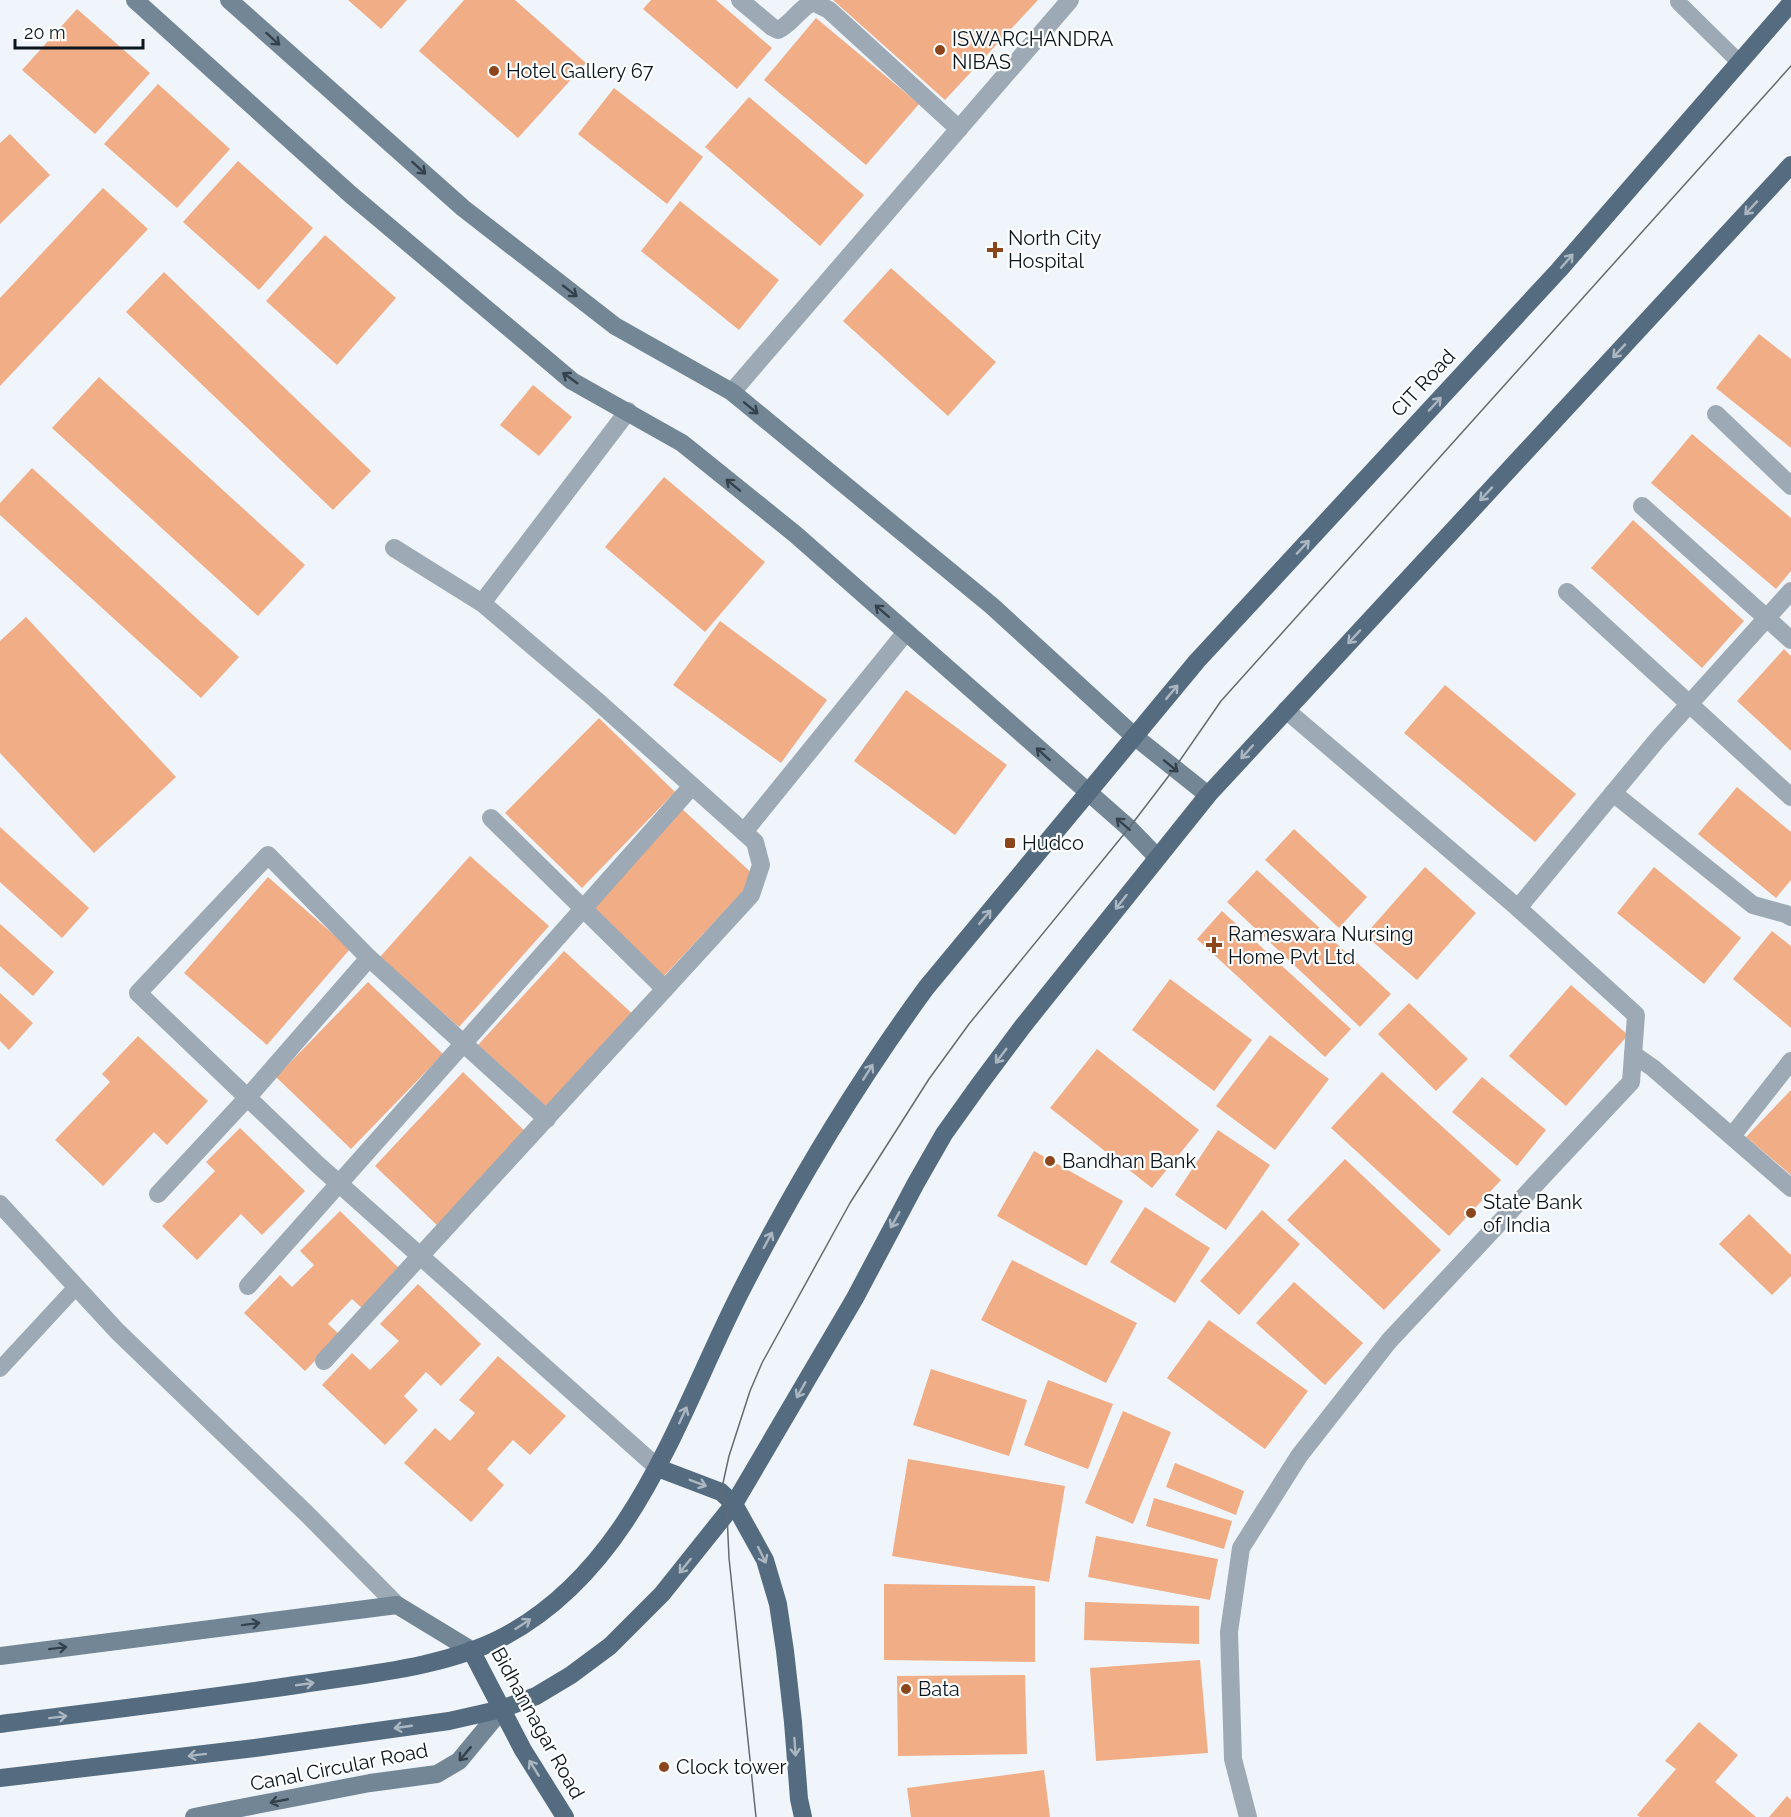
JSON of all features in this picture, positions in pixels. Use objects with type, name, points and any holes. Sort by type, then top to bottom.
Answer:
[{"type":"main road","points":[[135,0],[350,194],[572,381],[628,411],[691,450],[795,534],[1129,828],[1157,857]]},
{"type":"main road","points":[[229,0],[463,208],[615,326],[732,392],[992,606],[1134,736],[1208,795]]},
{"type":"main road","name":"CIT Road","points":[[0,1724],[354,1677],[430,1662],[471,1650],[503,1637],[529,1622],[562,1596],[597,1559],[658,1468],[739,1294],[787,1205],[870,1069],[926,988],[1197,661],[1559,270],[1791,3]]},
{"type":"main road","points":[[0,1778],[255,1748],[449,1721],[502,1709],[536,1696],[571,1675],[610,1646],[662,1594],[734,1504],[855,1298],[915,1183],[944,1134],[1023,1026],[1157,857],[1208,795],[1791,165]]},
{"type":"main road","points":[[658,1468],[721,1492],[734,1504],[765,1560],[778,1604],[794,1722],[799,1799],[803,1817]]},
{"type":"main road","points":[[0,1656],[397,1605],[471,1650]]},
{"type":"main road","name":"Bidhannagar Road","points":[[471,1650],[523,1750],[565,1817]]},
{"type":"main road","name":"Canal Circular Road","points":[[194,1817],[370,1783],[437,1774],[459,1761],[502,1709]]},
{"type":"street","points":[[740,0],[778,30],[785,26],[803,6],[813,2],[829,10],[959,129]]},
{"type":"street","points":[[732,392],[1070,0]]},
{"type":"street","points":[[482,603],[628,411]]},
{"type":"street","points":[[1716,414],[1791,486]]},
{"type":"street","points":[[1642,506],[1791,640]]},
{"type":"street","points":[[324,1361],[751,895],[761,865],[755,842],[595,699],[482,603],[393,548]]},
{"type":"street","points":[[1518,908],[1689,705],[1791,591]]},
{"type":"street","points":[[1567,592],[1791,797]]},
{"type":"street","points":[[744,832],[906,632]]},
{"type":"street","points":[[1248,1817],[1233,1759],[1229,1656],[1229,1632],[1240,1548],[1299,1456],[1389,1341],[1631,1082],[1636,1015],[1518,908],[1286,710]]},
{"type":"street","points":[[248,1286],[692,786]]},
{"type":"street","points":[[1614,793],[1753,905],[1791,917]]},
{"type":"street","points":[[491,818],[665,989]]},
{"type":"street","points":[[547,1119],[369,958],[268,855],[138,993],[340,1184],[658,1468]]},
{"type":"street","points":[[158,1194],[247,1098],[369,958]]},
{"type":"street","points":[[1633,1054],[1653,1068],[1791,1188]]},
{"type":"street","points":[[1732,1136],[1791,1061]]},
{"type":"street","points":[[0,1204],[117,1331],[308,1515],[397,1605]]},
{"type":"lane","points":[[1675,1],[1739,62]]},
{"type":"lane","points":[[0,1368],[76,1287]]},
{"type":"building","points":[[348,0],[407,0],[381,29]]},
{"type":"building","points":[[464,0],[515,0],[586,63],[518,138],[419,51]]},
{"type":"building","points":[[651,0],[716,0],[772,48],[737,89],[643,9]]},
{"type":"building","name":"ISWARCHANDRA NIBAS","points":[[833,0],[1038,0],[945,100]]},
{"type":"building","points":[[77,9],[150,73],[95,134],[22,70]]},
{"type":"building","points":[[816,18],[919,104],[866,165],[764,80]]},
{"type":"building","points":[[158,84],[230,149],[177,208],[104,144]]},
{"type":"building","points":[[614,88],[703,157],[667,204],[578,134]]},
{"type":"building","points":[[749,97],[864,195],[820,246],[705,147]]},
{"type":"building","points":[[10,134],[50,175],[0,224],[0,143]]},
{"type":"building","points":[[238,161],[313,228],[259,290],[183,222]]},
{"type":"building","points":[[103,188],[148,229],[0,386],[0,298]]},
{"type":"building","points":[[680,201],[779,280],[739,330],[641,251]]},
{"type":"building","points":[[325,235],[396,298],[337,365],[266,301]]},
{"type":"building","points":[[891,268],[996,362],[948,416],[843,321]]},
{"type":"building","points":[[164,272],[371,471],[333,510],[126,312]]},
{"type":"building","points":[[1759,334],[1791,359],[1791,448],[1716,388]]},
{"type":"building","points":[[99,377],[305,565],[258,616],[52,428]]},
{"type":"building","points":[[533,385],[572,417],[539,456],[500,425]]},
{"type":"building","points":[[1692,434],[1791,518],[1791,571],[1776,589],[1651,483]]},
{"type":"building","points":[[32,468],[239,657],[201,698],[0,515],[0,503]]},
{"type":"building","points":[[664,477],[765,562],[705,632],[605,547]]},
{"type":"building","points":[[1633,520],[1744,621],[1702,668],[1591,568]]},
{"type":"building","points":[[26,617],[176,777],[94,853],[0,753],[0,641]]},
{"type":"building","points":[[720,621],[827,700],[781,763],[673,685]]},
{"type":"building","points":[[1784,649],[1791,656],[1791,751],[1737,701]]},
{"type":"building","points":[[1445,685],[1576,794],[1535,842],[1404,733]]},
{"type":"building","points":[[906,690],[1007,765],[955,835],[854,761]]},
{"type":"building","points":[[599,718],[675,792],[582,888],[505,813]]},
{"type":"building","points":[[1737,787],[1791,832],[1791,880],[1776,898],[1698,834]]},
{"type":"building","points":[[680,807],[756,877],[664,976],[588,906]]},
{"type":"building","points":[[0,827],[89,908],[62,938],[0,882]]},
{"type":"building","points":[[1294,829],[1367,897],[1339,928],[1265,860]]},
{"type":"building","points":[[470,856],[549,926],[459,1027],[380,957]]},
{"type":"building","points":[[1425,867],[1476,913],[1417,980],[1365,935]]},
{"type":"building","points":[[1654,867],[1741,938],[1704,984],[1617,913]]},
{"type":"building","points":[[1257,870],[1391,994],[1360,1027],[1227,902]]},
{"type":"building","points":[[268,877],[350,949],[267,1045],[184,973]]},
{"type":"building","points":[[1222,911],[1351,1029],[1325,1057],[1197,939]]},
{"type":"building","points":[[0,924],[54,972],[33,996],[0,966]]},
{"type":"building","points":[[1772,931],[1791,946],[1791,1028],[1733,979]]},
{"type":"building","points":[[564,951],[636,1017],[551,1111],[478,1045]]},
{"type":"building","points":[[1170,979],[1252,1040],[1214,1091],[1132,1030]]},
{"type":"building","points":[[368,982],[443,1054],[351,1149],[276,1077]]},
{"type":"building","points":[[1571,985],[1628,1035],[1566,1106],[1509,1056]]},
{"type":"building","points":[[0,993],[33,1023],[9,1050],[0,1041]]},
{"type":"building","points":[[1409,1003],[1468,1059],[1436,1091],[1378,1034]]},
{"type":"building","points":[[1270,1035],[1329,1079],[1275,1150],[1216,1106]]},
{"type":"building","points":[[138,1036],[208,1101],[167,1145],[154,1132],[103,1186],[55,1140],[110,1082],[102,1074]]},
{"type":"building","points":[[1097,1049],[1199,1130],[1152,1188],[1050,1108]]},
{"type":"building","points":[[463,1072],[527,1133],[439,1227],[375,1166]]},
{"type":"building","points":[[1382,1072],[1501,1180],[1449,1236],[1331,1128]]},
{"type":"building","points":[[1482,1077],[1546,1130],[1517,1166],[1452,1112]]},
{"type":"building","points":[[1791,1090],[1791,1175],[1746,1137]]},
{"type":"building","points":[[240,1128],[305,1191],[262,1235],[241,1214],[197,1260],[162,1226],[215,1171],[206,1162]]},
{"type":"building","points":[[1218,1130],[1270,1165],[1226,1230],[1175,1195]]},
{"type":"building","points":[[1034,1151],[1123,1201],[1086,1266],[997,1216]]},
{"type":"building","points":[[1345,1159],[1441,1250],[1384,1310],[1287,1220]]},
{"type":"building","points":[[1145,1207],[1210,1248],[1175,1303],[1110,1262]]},
{"type":"building","points":[[1262,1210],[1300,1244],[1239,1315],[1200,1281]]},
{"type":"building","points":[[340,1211],[402,1271],[364,1310],[352,1299],[328,1324],[340,1335],[305,1371],[244,1313],[280,1275],[292,1287],[314,1265],[300,1251]]},
{"type":"building","points":[[1749,1214],[1791,1255],[1791,1276],[1772,1295],[1719,1244]]},
{"type":"building","points":[[1012,1260],[1137,1323],[1106,1383],[981,1320]]},
{"type":"building","points":[[1294,1282],[1363,1343],[1325,1385],[1256,1323]]},
{"type":"building","points":[[418,1284],[481,1344],[441,1386],[426,1372],[404,1396],[418,1410],[385,1445],[322,1385],[352,1353],[370,1370],[399,1341],[380,1324]]},
{"type":"building","points":[[1209,1320],[1308,1391],[1265,1449],[1167,1378]]},
{"type":"building","points":[[498,1356],[566,1416],[530,1455],[513,1440],[487,1469],[504,1485],[471,1522],[404,1463],[435,1428],[450,1441],[475,1413],[459,1400]]},
{"type":"building","points":[[931,1369],[1027,1400],[1009,1456],[913,1425]]},
{"type":"building","points":[[1048,1380],[1113,1404],[1088,1469],[1024,1445]]},
{"type":"building","points":[[1123,1411],[1171,1432],[1133,1524],[1085,1503]]},
{"type":"building","points":[[908,1459],[1065,1486],[1049,1582],[892,1556]]},
{"type":"building","points":[[1175,1463],[1244,1491],[1236,1515],[1166,1487]]},
{"type":"building","points":[[1154,1498],[1232,1521],[1224,1549],[1146,1526]]},
{"type":"building","points":[[1096,1536],[1218,1559],[1210,1600],[1088,1577]]},
{"type":"building","points":[[884,1584],[1035,1586],[1035,1662],[884,1660]]},
{"type":"building","points":[[1085,1602],[1199,1606],[1199,1644],[1084,1640]]},
{"type":"building","points":[[1200,1660],[1208,1753],[1096,1761],[1090,1668]]},
{"type":"building","points":[[1025,1675],[1027,1754],[898,1756],[897,1676]]},
{"type":"building","points":[[1699,1722],[1738,1755],[1715,1782],[1756,1817],[1640,1817],[1637,1815],[1676,1769],[1665,1761]]},
{"type":"building","points":[[1044,1770],[1050,1817],[911,1817],[907,1788]]},
{"type":"building","points":[[1787,1796],[1791,1800],[1791,1817],[1769,1817]]},
{"type":"tram line","points":[[756,1817],[729,1558],[727,1514],[721,1492],[729,1456],[750,1391],[762,1363],[850,1203],[929,1079],[969,1024],[1129,828],[1174,769],[1221,701],[1791,66]]},
{"type":"place","name":"ISWARCHANDRA NIBAS","points":[[940,50]]},
{"type":"place","name":"Hotel Gallery 67","points":[[494,71]]},
{"type":"place","name":"North City Hospital","points":[[995,250]]},
{"type":"place","name":"Hudco","points":[[1010,843]]},
{"type":"place","name":"Rameswara Nursing Home Pvt Ltd","points":[[1214,945]]},
{"type":"place","name":"Bandhan Bank","points":[[1050,1161]]},
{"type":"place","name":"State Bank of India","points":[[1471,1213]]},
{"type":"place","name":"Bata","points":[[906,1689]]},
{"type":"place","name":"Clock tower","points":[[664,1767]]}]
